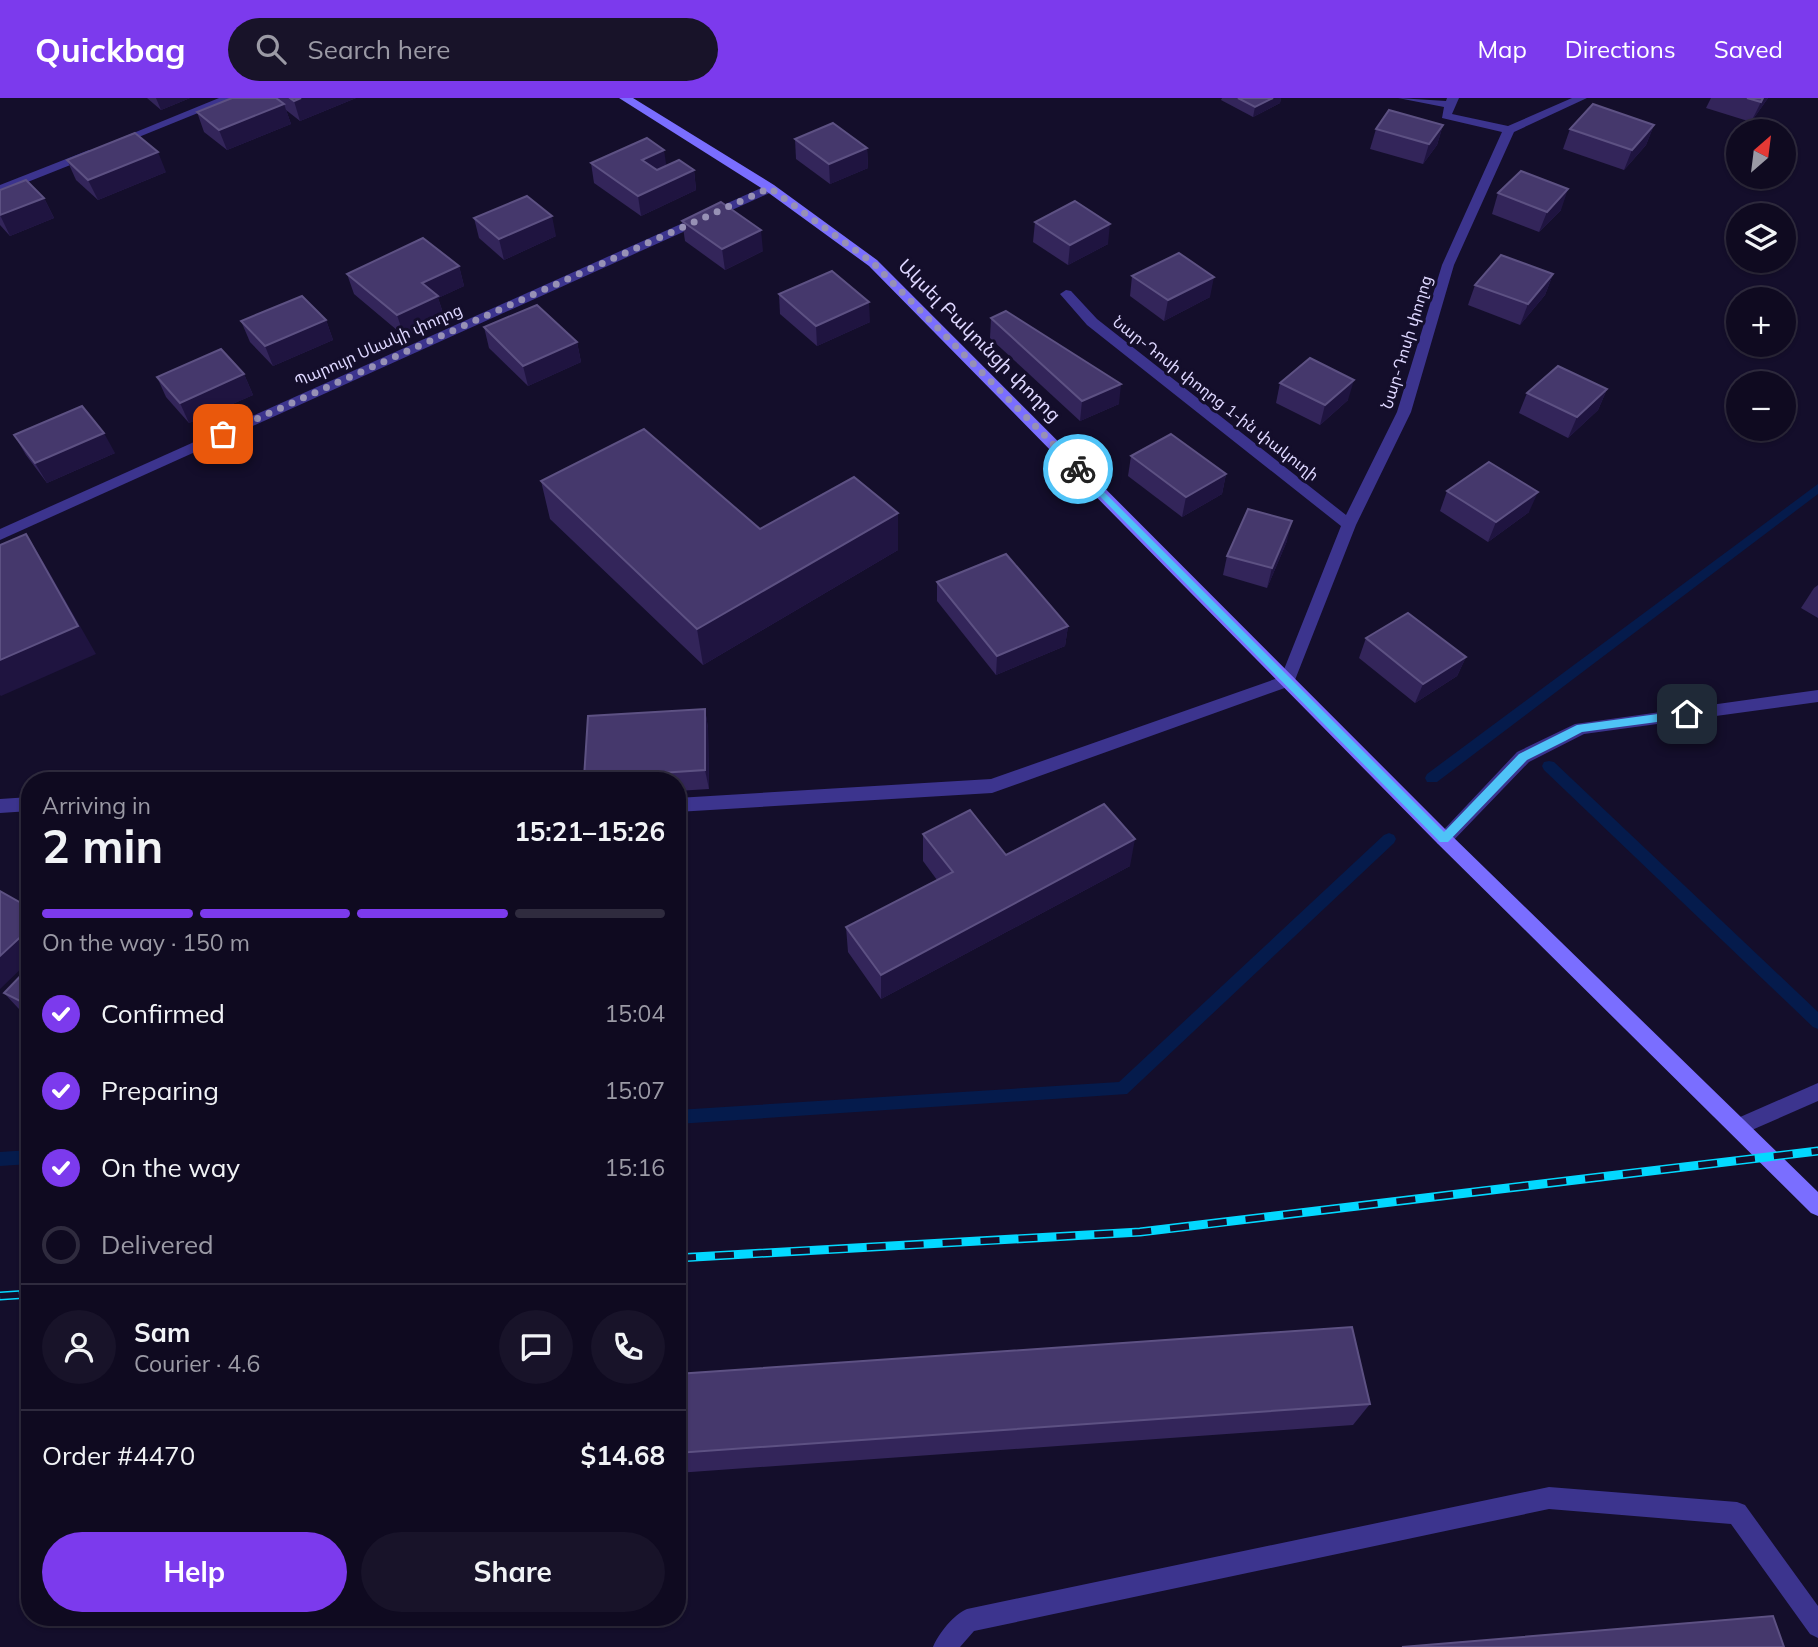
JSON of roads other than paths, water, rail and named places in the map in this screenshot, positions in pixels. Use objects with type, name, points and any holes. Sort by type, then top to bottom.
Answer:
[{"type":"main road","name":"Ակսել Բակունցի փողոց","points":[[625,98],[770,188],[873,263],[1444,839],[1818,1206]]},
{"type":"street","points":[[0,189],[229,98]]},
{"type":"street","points":[[1404,98],[1451,102],[1446,116],[1509,130],[1581,98]]},
{"type":"street","name":"Նար-Դոսի փողոց","points":[[1287,681],[1349,525],[1404,412],[1448,265],[1509,130]]},
{"type":"street","name":"Պարույր Սևակի փողոց","points":[[0,535],[770,188]]},
{"type":"street","name":"Նար-Դոսի փողոց 1-ին փակուղի","points":[[1066,294],[1091,322],[1349,525]]},
{"type":"street","points":[[686,804],[992,786],[1287,681]]},
{"type":"street","points":[[1444,839],[1523,757],[1581,728],[1818,696]]},
{"type":"street","points":[[0,806],[21,805]]},
{"type":"street","points":[[1738,1127],[1818,1092]]},
{"type":"street","points":[[946,1647],[967,1621],[1549,1498],[1737,1513],[1818,1626]]},
{"type":"waterway","points":[[1432,778],[1818,488]]},
{"type":"waterway","points":[[1549,766],[1818,1022]]},
{"type":"waterway","points":[[686,1116],[1122,1089],[1389,839]]},
{"type":"waterway","points":[[0,1159],[21,1158]]},
{"type":"railway","points":[[686,1257],[1140,1232],[1818,1151]]},
{"type":"railway","points":[[0,1296],[21,1295]]}]
